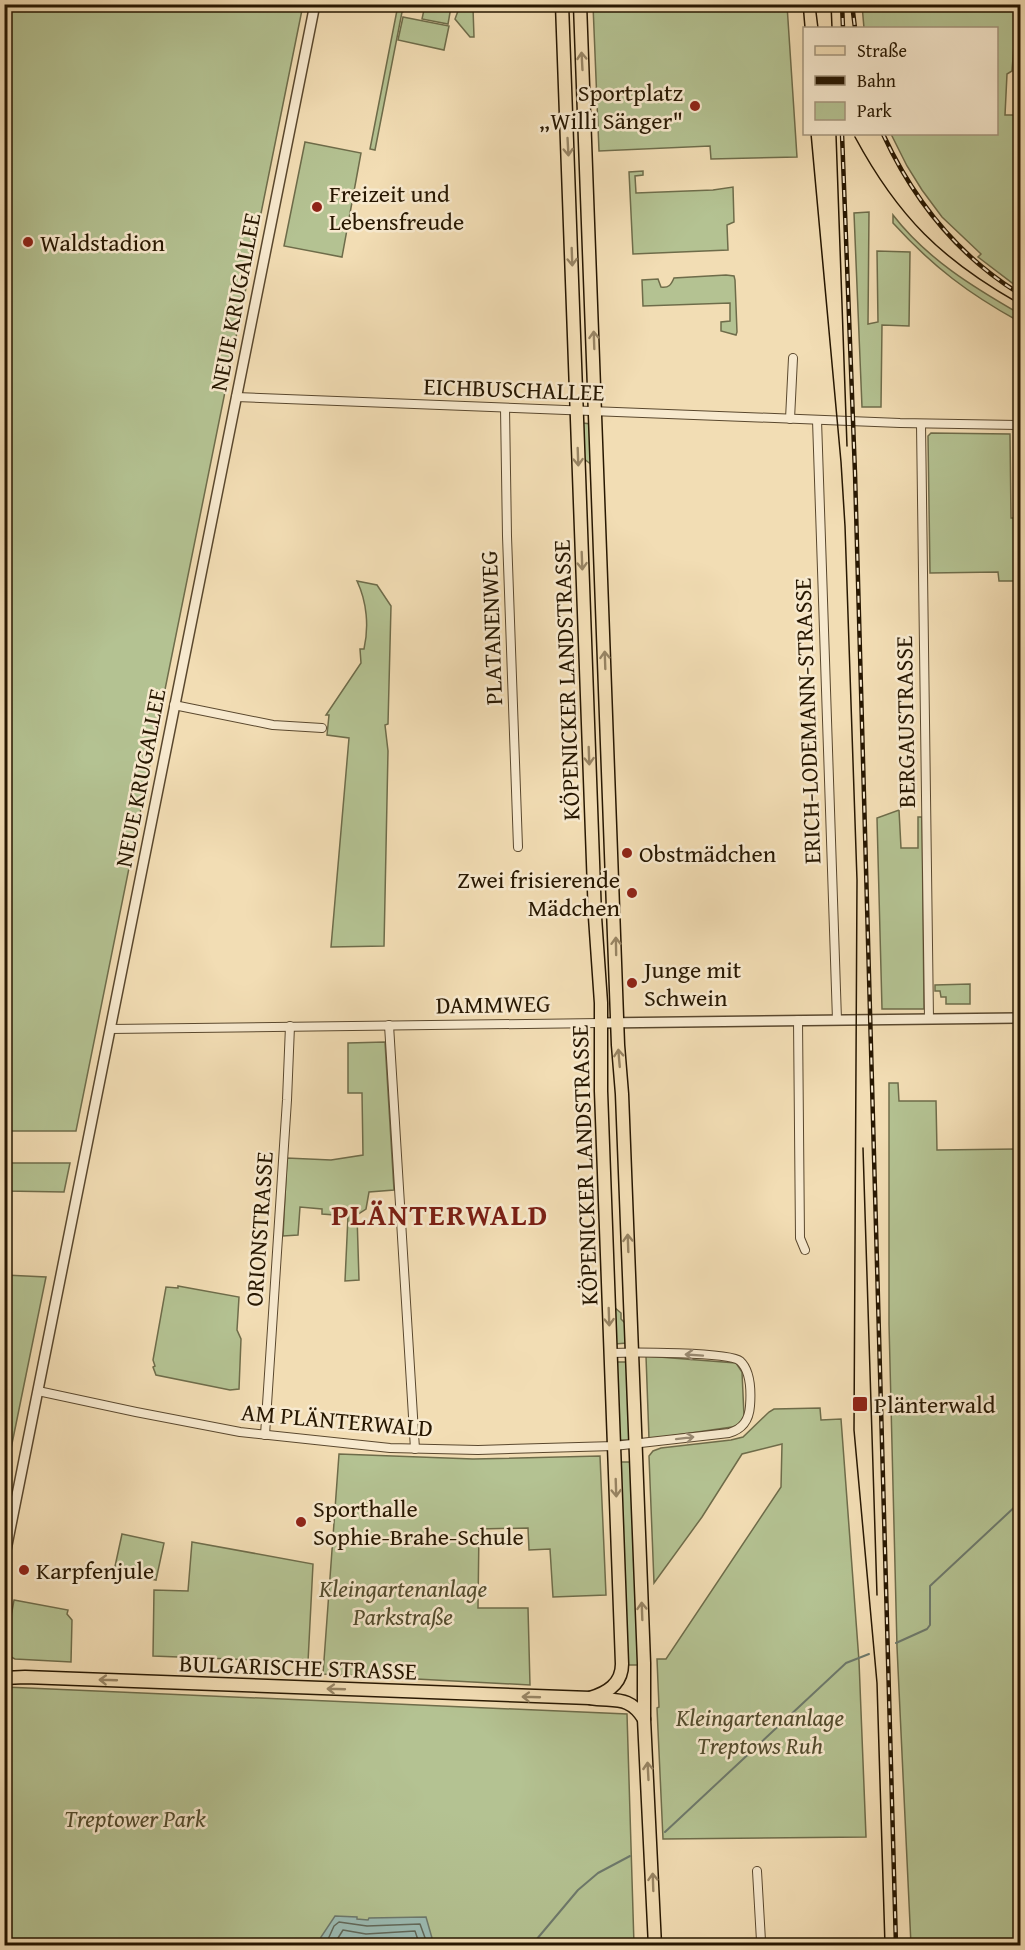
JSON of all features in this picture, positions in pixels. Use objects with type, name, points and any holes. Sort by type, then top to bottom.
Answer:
[{"type":"main road","name":"KÖPENICKER LANDSTRASSE","points":[[562,4],[622,1670],[617,1682],[610,1689],[590,1698]]},
{"type":"main road","name":"KÖPENICKER LANDSTRASSE","points":[[580,4],[636,1444],[644,1719],[655,1946]]},
{"type":"main road","name":"BULGARISCHE STRASSE","points":[[25,1677],[590,1698],[628,1702],[638,1709],[644,1719]]},
{"type":"main road","points":[[4,1678],[25,1677]]},
{"type":"street","name":"NEUE KRUGALLEE","points":[[4,1560],[315,4]]},
{"type":"street","points":[[790,419],[793,358]]},
{"type":"street","name":"EICHBUSCHALLEE","points":[[236,397],[921,424],[1020,425]]},
{"type":"street","name":"PLATANENWEG","points":[[505,408],[518,847]]},
{"type":"street","name":"ERICH-LODEMANN-STRASSE","points":[[817,420],[837,1020]]},
{"type":"street","name":"BERGAUSTRASSE","points":[[921,424],[929,1019]]},
{"type":"street","points":[[174,705],[273,725],[322,728]]},
{"type":"street","name":"DAMMWEG","points":[[110,1029],[1020,1018]]},
{"type":"street","points":[[798,1020],[800,1238],[805,1250]]},
{"type":"street","points":[[389,1025],[416,1449]]},
{"type":"street","name":"ORIONSTRASSE","points":[[265,1435],[290,1026]]},
{"type":"street","points":[[610,1353],[632,1352],[734,1358],[740,1361],[745,1368],[750,1406],[744,1425],[736,1431],[636,1444]]},
{"type":"street","name":"AM PLÄNTERWALD","points":[[38,1391],[146,1414],[265,1435],[368,1446],[478,1450],[636,1444]]},
{"type":"street","name":"BULGARISCHE STRASSE","points":[[4,1672],[25,1677]]},
{"type":"street","points":[[757,1871],[760,1946]]},
{"type":"green space","points":[[5,4],[303,5],[76,1131],[5,1131]]},
{"type":"green space","points":[[398,5],[406,5],[405,11],[402,12],[375,150],[370,149]]},
{"type":"green space","points":[[425,5],[451,7],[448,24],[422,19]]},
{"type":"green space","name":"Sportplatz „Willi Sänger\"","points":[[593,5],[787,5],[797,157],[711,159],[710,146],[599,151]]},
{"type":"green space","points":[[862,5],[1020,5],[1020,44],[1014,45],[1012,71],[1007,74],[1005,115],[1020,115],[1020,289],[978,257],[981,254],[942,217],[907,166],[892,135],[998,135],[998,27],[864,27]]},
{"type":"green space","points":[[473,8],[474,37],[470,37],[455,19],[458,11]]},
{"type":"green space","points":[[403,17],[449,26],[444,50],[398,40]]},
{"type":"green space","points":[[305,142],[361,153],[342,257],[284,246]]},
{"type":"green space","points":[[643,171],[643,175],[635,176],[636,193],[733,187],[734,222],[727,225],[728,250],[633,254],[629,172]]},
{"type":"green space","points":[[869,212],[868,324],[878,322],[877,251],[910,252],[909,326],[882,325],[881,407],[862,407],[854,213]]},
{"type":"green space","points":[[893,215],[906,231],[936,259],[1020,314],[1020,322],[984,301],[937,266],[893,223]]},
{"type":"green space","points":[[734,276],[735,280],[736,335],[721,331],[721,322],[730,321],[730,303],[643,306],[642,280],[658,279],[661,287],[666,287],[674,278]]},
{"type":"green space","points":[[582,423],[592,424],[593,466],[583,458]]},
{"type":"green space","points":[[931,433],[1010,434],[1011,518],[1015,518],[1016,581],[999,581],[998,572],[930,573],[928,436]]},
{"type":"green space","points":[[357,581],[377,585],[391,606],[388,724],[385,725],[388,751],[384,946],[331,947],[349,738],[327,735],[329,715],[326,715],[361,663],[360,649],[364,649],[367,623],[363,597]]},
{"type":"green space","points":[[899,810],[901,848],[918,848],[918,817],[922,817],[924,1009],[882,1009],[877,818]]},
{"type":"green space","points":[[970,984],[970,1004],[946,1004],[946,997],[941,997],[940,991],[935,991],[935,985]]},
{"type":"green space","points":[[385,1042],[394,1190],[369,1192],[366,1209],[357,1215],[359,1280],[345,1281],[348,1216],[322,1214],[322,1209],[300,1207],[298,1235],[283,1236],[287,1158],[331,1160],[363,1155],[362,1093],[348,1093],[348,1043]]},
{"type":"green space","points":[[889,1083],[898,1083],[899,1101],[936,1101],[937,1150],[1020,1149],[1020,1945],[911,1945],[897,1647],[889,1324]]},
{"type":"green space","points":[[5,1163],[70,1163],[64,1192],[5,1191]]},
{"type":"green space","points":[[4,1275],[46,1277],[5,1478]]},
{"type":"green space","points":[[178,1286],[239,1297],[237,1330],[241,1339],[239,1389],[230,1390],[156,1375],[153,1360],[166,1287],[178,1288]]},
{"type":"green space","points":[[614,1307],[621,1313],[621,1319],[627,1325],[627,1343],[615,1344]]},
{"type":"green space","points":[[646,1356],[736,1363],[742,1372],[744,1416],[742,1421],[732,1427],[649,1439]]},
{"type":"green space","points":[[616,1362],[628,1362],[630,1440],[620,1440]]},
{"type":"green space","name":"Kleingartenanlage Treptows Ruh","points":[[820,1408],[821,1420],[841,1419],[859,1661],[866,1837],[663,1839],[657,1659],[666,1659],[781,1487],[782,1444],[742,1454],[702,1517],[654,1583],[649,1456],[653,1451],[661,1448],[743,1437],[774,1409]]},
{"type":"green space","name":"Kleingartenanlage Parkstraße","points":[[339,1454],[473,1459],[600,1456],[606,1595],[553,1597],[550,1549],[529,1550],[528,1528],[479,1529],[478,1608],[528,1608],[530,1685],[323,1674]]},
{"type":"green space","points":[[620,1462],[632,1462],[638,1665],[628,1665]]},
{"type":"green space","points":[[122,1534],[164,1543],[156,1580],[114,1571]]},
{"type":"green space","points":[[192,1542],[313,1564],[308,1662],[153,1656],[154,1590],[188,1591]]},
{"type":"green space","points":[[14,1600],[68,1610],[67,1614],[72,1620],[71,1662],[15,1659],[9,1656],[5,1650]]},
{"type":"green space","name":"Treptower Park","points":[[5,1687],[627,1714],[634,1945],[5,1946]]},
{"type":"water","points":[[335,1916],[368,1920],[369,1918],[426,1917],[434,1945],[319,1945],[321,1937]]},
{"type":"waterway","points":[[896,1643],[927,1629],[930,1625],[930,1586],[1020,1502]]},
{"type":"waterway","points":[[665,1832],[846,1663],[869,1654]]},
{"type":"waterway","points":[[531,1946],[578,1890],[598,1873],[630,1856]]},
{"type":"tram line","points":[[803,4],[805,27]]},
{"type":"tram line","points":[[815,4],[818,27]]},
{"type":"tram line","points":[[831,4],[832,27]]},
{"type":"tram line","points":[[811,135],[845,526],[857,880],[854,1430],[877,1683],[885,1946]]},
{"type":"tram line","points":[[836,135],[847,446]]},
{"type":"tram line","points":[[855,137],[888,191],[924,234],[967,271],[1020,304]]},
{"type":"tram line","points":[[863,1148],[877,1595]]},
{"type":"railway","points":[[842,4],[843,27]]},
{"type":"railway","points":[[852,4],[855,27]]},
{"type":"railway","points":[[842,135],[855,473],[896,1946]]},
{"type":"railway","points":[[884,135],[908,181],[939,224],[977,262],[1020,294]]},
{"type":"place","name":"Sportplatz „Willi Sänger\"","points":[[695,106]]},
{"type":"place","name":"Freizeit und Lebensfreude","points":[[317,207]]},
{"type":"place","name":"Waldstadion","points":[[28,242]]},
{"type":"place","name":"Obstmädchen","points":[[627,853]]},
{"type":"place","name":"Zwei frisierende Mädchen","points":[[632,893]]},
{"type":"place","name":"Junge mit Schwein","points":[[632,983]]},
{"type":"place","name":"Plänterwald","points":[[860,1404]]},
{"type":"place","name":"Sporthalle Sophie-Brahe-Schule","points":[[301,1522]]},
{"type":"place","name":"Karpfenjule","points":[[24,1570]]},
{"type":"district","name":"PLÄNTERWALD","points":[[440,1214]]}]
